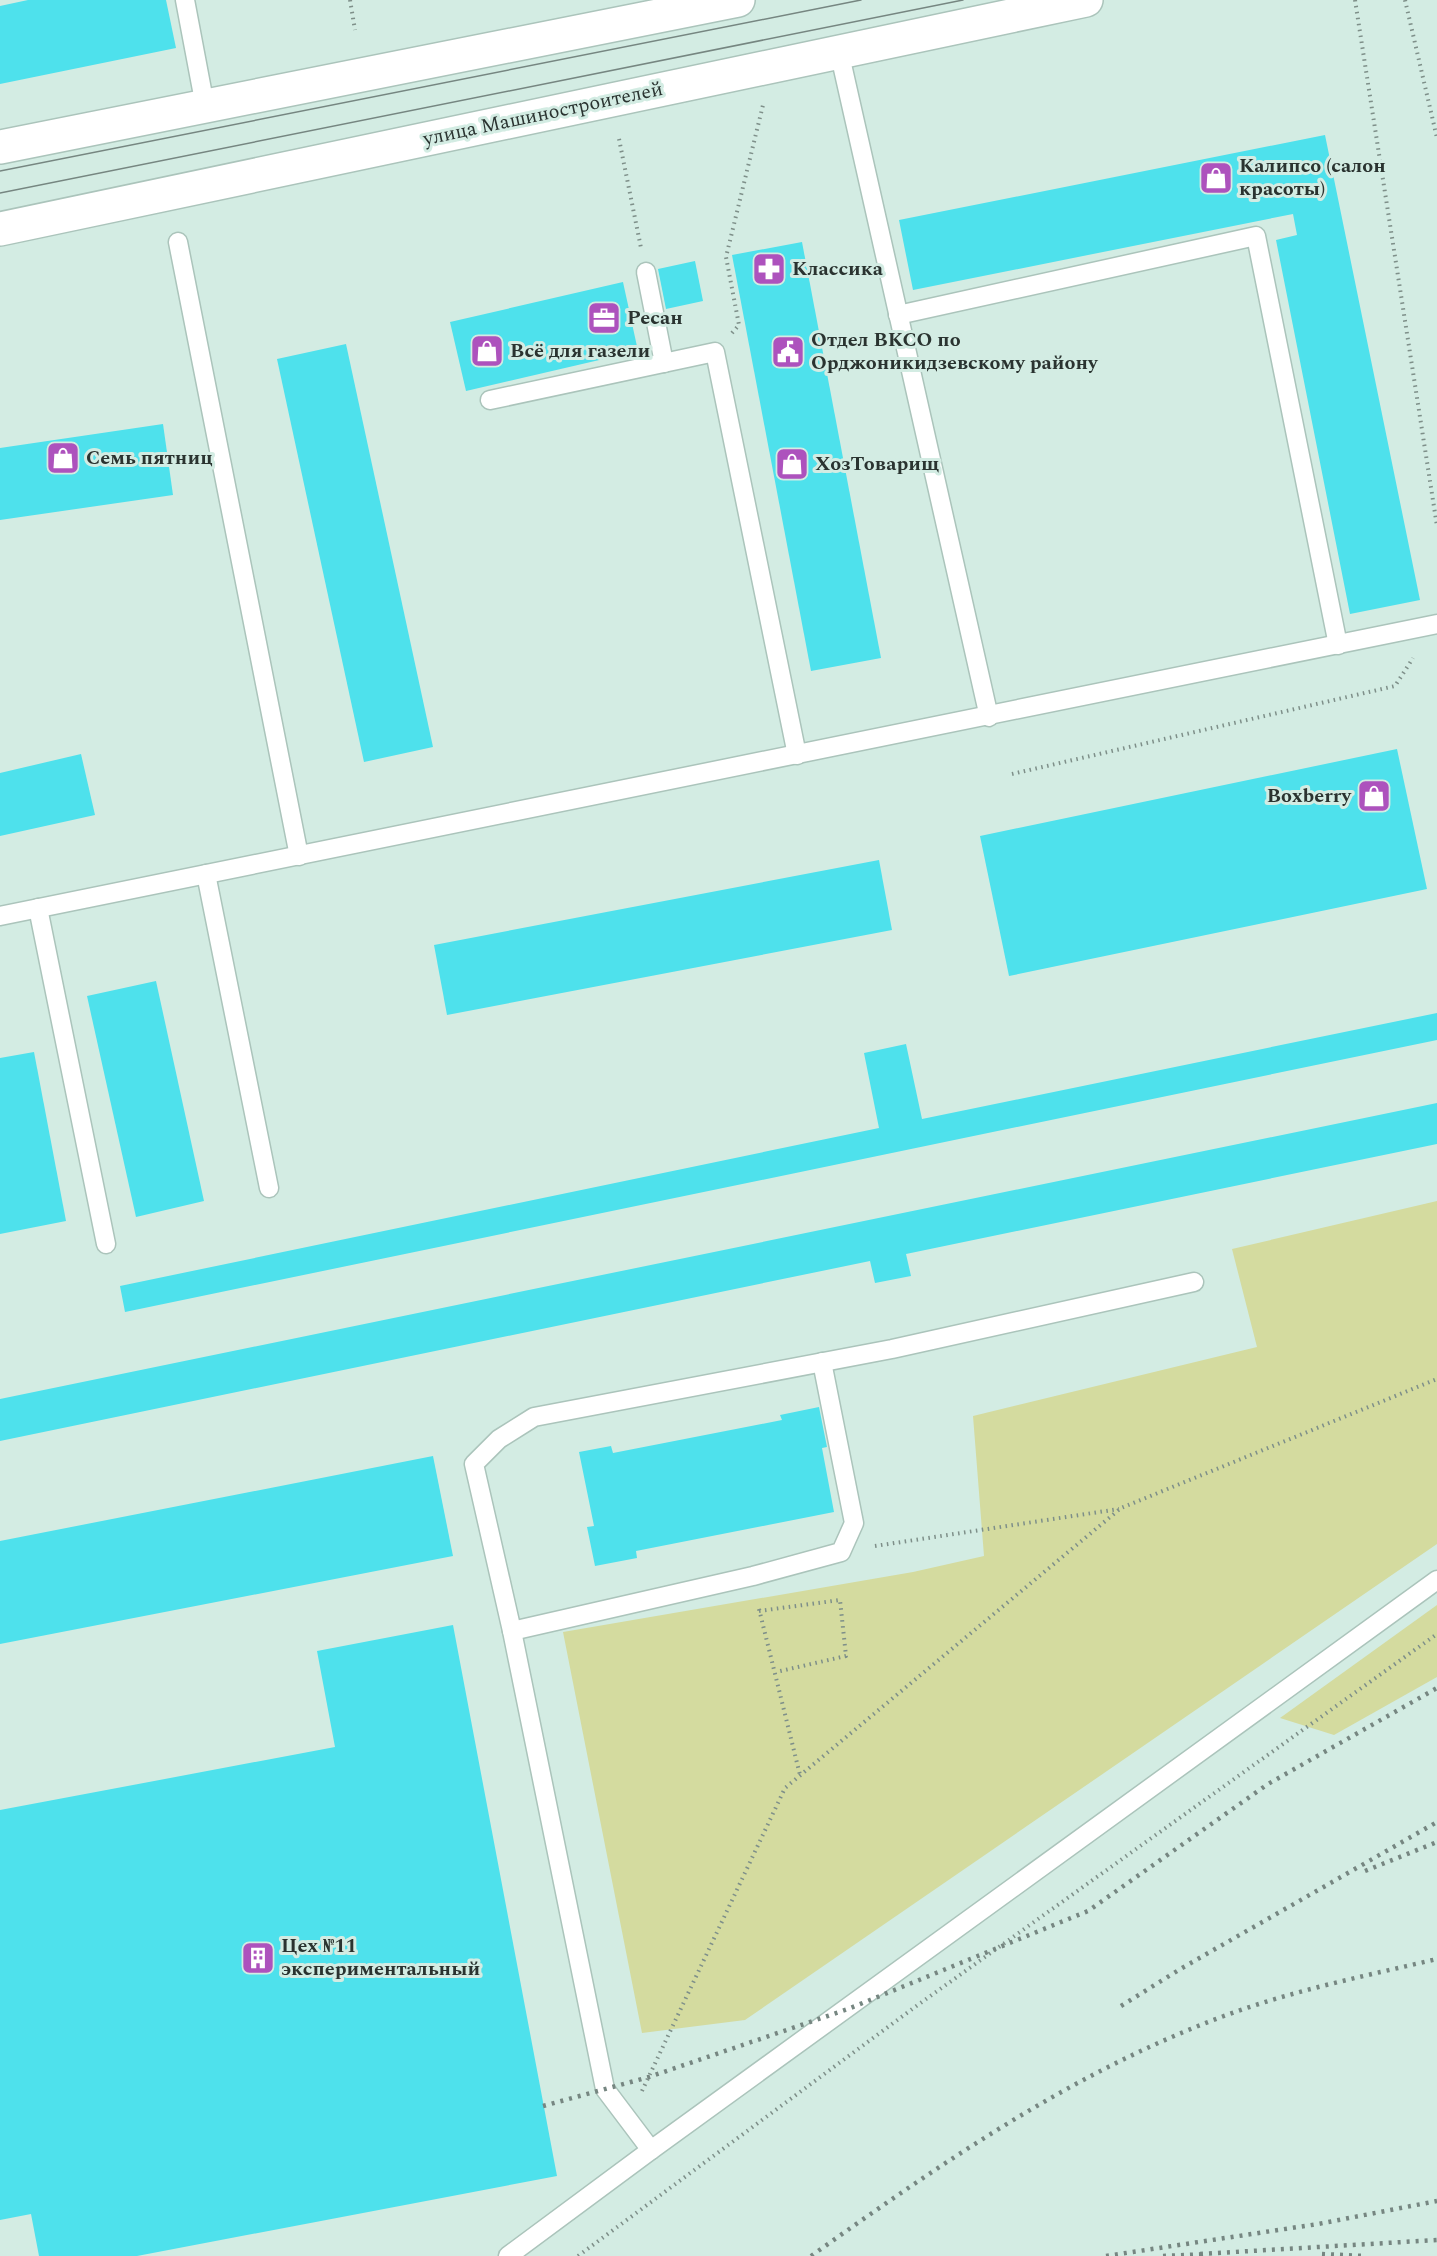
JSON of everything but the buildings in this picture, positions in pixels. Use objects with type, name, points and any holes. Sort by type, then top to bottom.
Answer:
[{"type":"main road","points":[[0,147],[738,0]]},
{"type":"main road","name":"улица Машиностроителей","points":[[0,229],[1086,0]]},
{"type":"lane","points":[[185,0],[205,106]]},
{"type":"lane","points":[[839,51],[989,717]]},
{"type":"lane","points":[[898,315],[1256,236],[1338,645]]},
{"type":"lane","points":[[177,242],[299,856]]},
{"type":"lane","points":[[646,272],[664,363]]},
{"type":"lane","points":[[490,400],[715,352],[797,755]]},
{"type":"lane","points":[[0,916],[1436,625]]},
{"type":"lane","points":[[206,874],[269,1188]]},
{"type":"lane","points":[[39,908],[106,1244]]},
{"type":"lane","points":[[651,2150],[605,2089],[512,1631],[474,1464],[499,1439],[534,1417],[822,1362],[1194,1282]]},
{"type":"lane","points":[[512,1631],[753,1576],[841,1552],[855,1523],[822,1362]]},
{"type":"lane","points":[[508,2256],[1437,1580]]},
{"type":"path","points":[[350,0],[355,30]]},
{"type":"path","points":[[1355,0],[1437,526]]},
{"type":"path","points":[[1405,0],[1437,138]]},
{"type":"path","points":[[715,352],[739,325],[726,257],[763,105]]},
{"type":"path","points":[[1430,108],[1437,108]]},
{"type":"path","points":[[619,139],[646,272]]},
{"type":"path","points":[[1012,774],[1395,686],[1436,625]]},
{"type":"path","points":[[841,1552],[1121,1508],[1437,1379]]},
{"type":"path","points":[[629,2118],[785,1788],[1121,1508]]},
{"type":"path","points":[[753,1576],[759,1611],[800,1775]]},
{"type":"path","points":[[759,1611],[840,1600],[846,1656],[776,1672]]},
{"type":"path","points":[[578,2256],[933,1994],[1437,1634]]},
{"type":"green space","points":[[1437,1201],[1437,1544],[745,2020],[642,2033],[563,1632],[913,1572],[984,1556],[973,1416],[1257,1347],[1232,1249]]},
{"type":"green space","points":[[1437,1605],[1437,1677],[1334,1735],[1280,1718]]},
{"type":"tram line","points":[[0,171],[861,0]]},
{"type":"tram line","points":[[0,193],[963,0]]},
{"type":"railway","points":[[543,2106],[649,2077],[848,2009],[1088,1911],[1268,1784],[1437,1688]]},
{"type":"railway","points":[[1121,2006],[1182,1968],[1437,1822]]},
{"type":"railway","points":[[1365,1871],[1437,1842]]},
{"type":"railway","points":[[811,2256],[1014,2119],[1121,2060],[1235,2012],[1284,1996],[1437,1959]]},
{"type":"railway","points":[[1106,2256],[1318,2224],[1437,2201]]},
{"type":"railway","points":[[1200,2254],[1437,2240]]},
{"type":"railway","points":[[1163,2256],[1208,2254]]},
{"type":"railway","points":[[1322,2254],[1365,2256]]},
{"type":"place","name":"Калипсо (салон красоты)","points":[[1216,178]]},
{"type":"place","name":"Классика","points":[[769,269]]},
{"type":"place","name":"Ресан","points":[[604,318]]},
{"type":"place","name":"Всё для газели","points":[[487,351]]},
{"type":"place","name":"Отдел ВКСО по Орджоникидзевскому району","points":[[788,352]]},
{"type":"place","name":"Семь пятниц","points":[[63,458]]},
{"type":"place","name":"ХозТоварищ","points":[[792,464]]},
{"type":"place","name":"Boxberry","points":[[1374,796]]},
{"type":"place","name":"Цех №11 экспериментальный","points":[[258,1958]]}]
